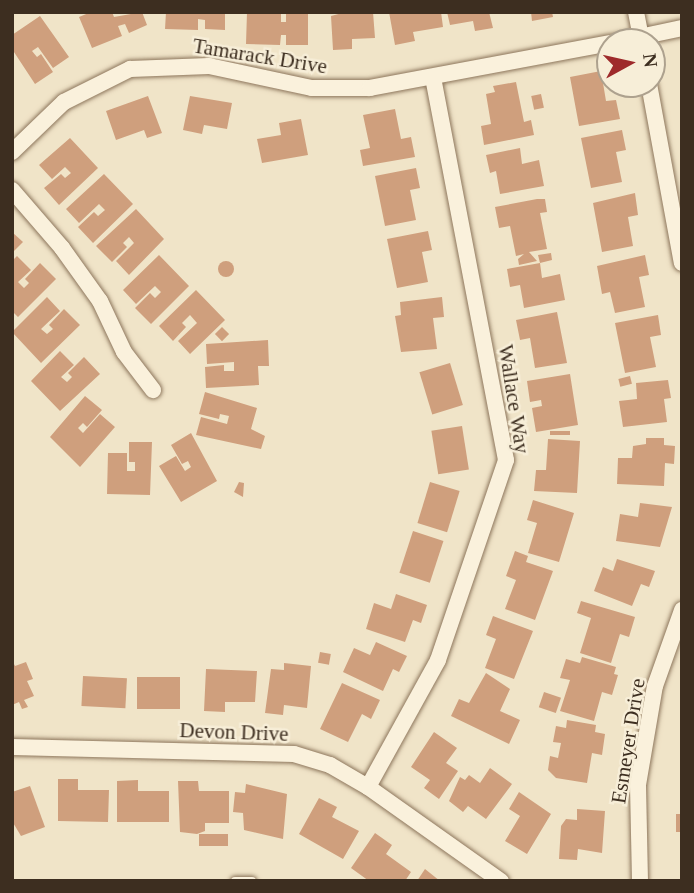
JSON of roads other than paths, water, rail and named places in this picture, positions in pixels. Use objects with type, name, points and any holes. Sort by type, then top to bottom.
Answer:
[{"type":"street","name":"Tamarack Drive","points":[[12,152],[64,102],[87,87],[130,69],[209,66],[312,88],[370,88],[596,46]]},
{"type":"street","name":"Wallace Way","points":[[368,787],[438,660],[506,460],[433,77]]},
{"type":"street","points":[[652,98],[682,263]]},
{"type":"street","points":[[12,190],[100,301],[124,352],[153,390]]},
{"type":"street","name":"Esmeyer Drive","points":[[640,881],[638,785],[655,686],[682,610]]},
{"type":"street","name":"Devon Drive","points":[[12,747],[294,754],[330,765],[368,787],[501,881]]},
{"type":"lane","points":[[235,881],[252,881]]}]
